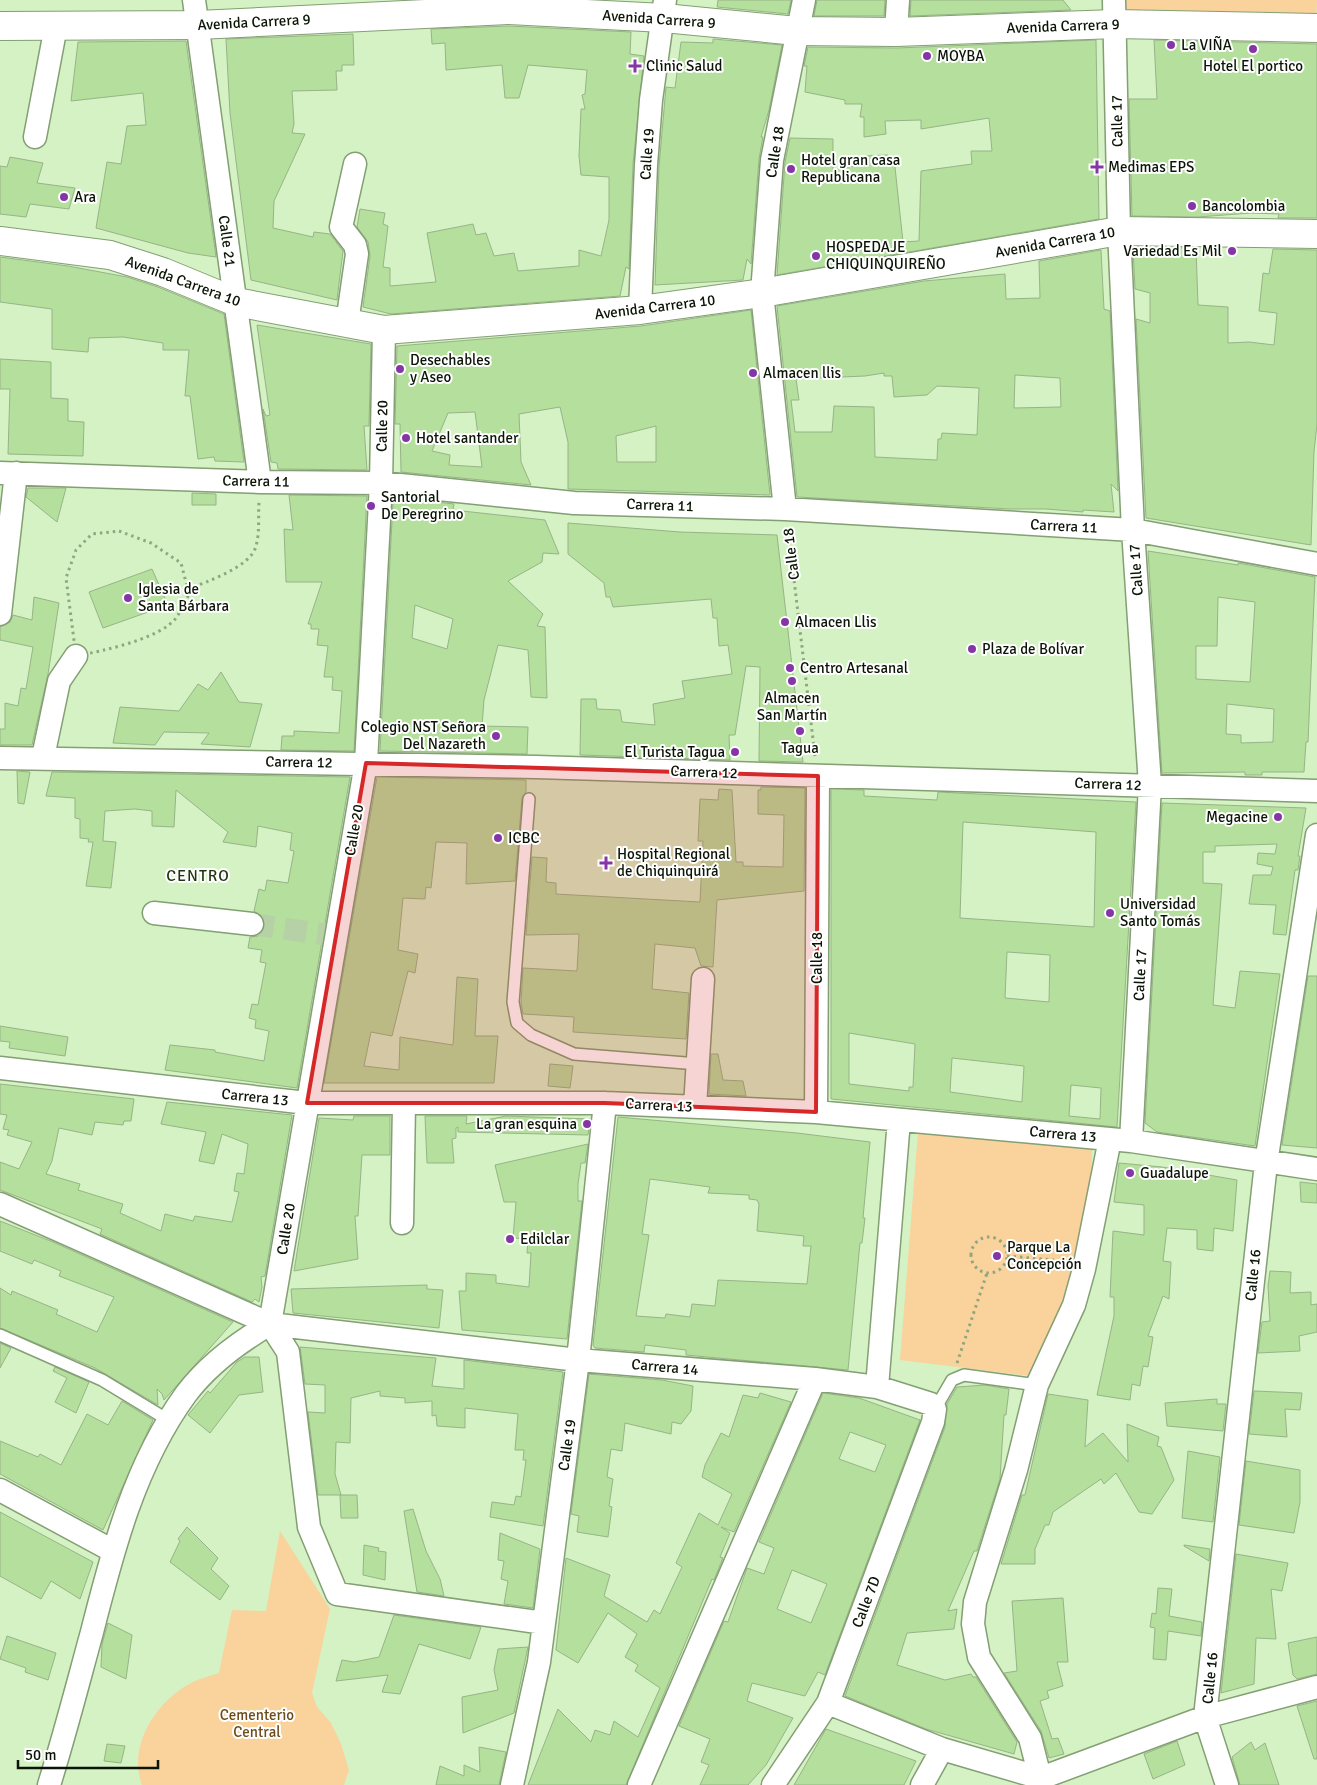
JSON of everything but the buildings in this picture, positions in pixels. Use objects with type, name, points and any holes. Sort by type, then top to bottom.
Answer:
[{"type":"main road","name":"Avenida Carrera 9","points":[[0,26],[56,26],[196,13],[664,9],[797,31],[896,32],[1115,12],[1317,28]]},
{"type":"main road","name":"Avenida Carrera 10","points":[[0,241],[110,255],[163,272],[236,302],[384,330],[640,310],[762,293],[1119,230],[1317,234]]},
{"type":"street","name":"Calle 18","points":[[785,509],[762,293],[772,160],[804,0]]},
{"type":"street","points":[[896,32],[898,0]]},
{"type":"street","name":"Calle 19","points":[[640,310],[646,165],[651,100],[664,9]]},
{"type":"street","name":"Calle 17","points":[[1041,1781],[1030,1738],[979,1657],[973,1624],[975,1602],[1016,1470],[1037,1385],[1074,1305],[1121,1140],[1150,785],[1133,530],[1119,230],[1115,12]]},
{"type":"street","name":"Calle 21","points":[[196,13],[260,482]]},
{"type":"street","points":[[35,137],[56,26]]},
{"type":"street","points":[[347,323],[357,254],[341,227],[355,164]]},
{"type":"street","name":"Calle 20","points":[[270,1324],[333,936],[366,763],[380,483],[384,330]]},
{"type":"street","points":[[0,614],[8,473]]},
{"type":"street","name":"Carrera 11","points":[[8,473],[260,482],[380,483],[574,503],[785,509],[1133,530],[1317,564]]},
{"type":"street","points":[[43,758],[59,681],[76,656]]},
{"type":"street","name":"Carrera 12","points":[[0,758],[366,763],[1317,791]]},
{"type":"street","name":"Calle 18","points":[[816,1112],[818,776]]},
{"type":"street","name":"Calle 16","points":[[1205,1717],[1266,1163],[1317,835]]},
{"type":"street","points":[[154,913],[252,924]]},
{"type":"street","points":[[695,1107],[703,979]]},
{"type":"street","name":"Carrera 13","points":[[0,1068],[307,1103],[605,1103],[816,1112],[1121,1140],[1317,1170]]},
{"type":"street","points":[[402,1223],[404,1103]]},
{"type":"street","name":"Calle 19","points":[[512,1785],[539,1662],[578,1360],[605,1103]]},
{"type":"street","points":[[877,1386],[899,1120]]},
{"type":"street","name":"Carrera 14","points":[[0,1204],[270,1324],[578,1360],[815,1379],[877,1386],[921,1399],[935,1409]]},
{"type":"street","points":[[49,1785],[68,1726],[113,1551],[144,1465],[168,1420],[188,1392],[211,1367],[246,1338],[270,1324],[288,1352],[309,1527],[337,1594],[544,1622]]},
{"type":"street","points":[[639,1785],[815,1379]]},
{"type":"street","name":"Calle 7D","points":[[773,1785],[828,1703],[934,1422],[935,1409]]},
{"type":"street","points":[[0,1490],[113,1551]]},
{"type":"street","points":[[828,1703],[942,1749],[1041,1781],[1205,1717],[1317,1687]]},
{"type":"street","points":[[1205,1717],[1227,1785]]},
{"type":"street","points":[[922,1785],[942,1749]]},
{"type":"lane","points":[[530,799],[513,1002],[517,1023],[531,1035],[574,1054],[698,1064]]},
{"type":"lane","points":[[0,1335],[102,1380],[168,1420]]},
{"type":"lane","points":[[935,1409],[952,1380],[964,1374],[1037,1385]]},
{"type":"path","points":[[188,589],[224,575],[249,557],[256,547],[260,482]]},
{"type":"path","name":"Calle 18","points":[[785,509],[818,776]]},
{"type":"path","points":[[119,531],[152,543],[181,563],[189,594],[175,619],[144,638],[105,651],[76,656],[66,578],[76,550],[92,534],[119,531]]},
{"type":"path","points":[[982,1238],[994,1238],[1004,1245],[1007,1256],[1002,1267],[987,1273],[976,1268],[971,1251],[982,1238]]},
{"type":"path","points":[[1007,1256],[1054,1260]]},
{"type":"path","points":[[952,1380],[987,1273]]},
{"type":"highlighted area","points":[[366,763],[818,776],[816,1112],[605,1103],[307,1103]]},
{"type":"green space","points":[[1120,0],[1317,0],[1316,23],[1120,13]]},
{"type":"green space","name":"Parque La Concepción","points":[[918,1132],[1092,1150],[1091,1234],[1081,1279],[1031,1376],[900,1360]]},
{"type":"green space","name":"Cementerio Central","points":[[280,1531],[330,1609],[312,1693],[317,1707],[331,1723],[341,1744],[349,1770],[344,1785],[142,1785],[138,1770],[142,1740],[148,1725],[157,1712],[180,1690],[196,1681],[219,1673],[232,1610],[266,1611]]},
{"type":"tunnel","points":[[252,924],[329,935]]},
{"type":"place","name":"La VIÑA","points":[[1171,45]]},
{"type":"place","name":"Hotel El portico","points":[[1253,49]]},
{"type":"place","name":"MOYBA","points":[[927,56]]},
{"type":"place","name":"Clinic Salud","points":[[635,66]]},
{"type":"place","name":"Medimas EPS","points":[[1097,167]]},
{"type":"place","name":"Hotel gran casa Republicana","points":[[791,169]]},
{"type":"place","name":"Ara","points":[[64,197]]},
{"type":"place","name":"Bancolombia","points":[[1192,206]]},
{"type":"place","name":"Variedad Es Mil","points":[[1232,251]]},
{"type":"place","name":"HOSPEDAJE CHIQUINQUIREÑO","points":[[816,256]]},
{"type":"place","name":"Desechables y Aseo","points":[[400,369]]},
{"type":"place","name":"Almacen llis","points":[[753,373]]},
{"type":"place","name":"Hotel santander","points":[[406,438]]},
{"type":"place","name":"Santorial De Peregrino","points":[[371,506]]},
{"type":"place","name":"Iglesia de Santa Bárbara","points":[[128,598]]},
{"type":"place","name":"Almacen Llis","points":[[785,622]]},
{"type":"place","name":"Plaza de Bolívar","points":[[972,649]]},
{"type":"place","name":"Centro Artesanal","points":[[790,668]]},
{"type":"place","name":"Almacen San Martín","points":[[792,681]]},
{"type":"place","name":"Tagua","points":[[800,731]]},
{"type":"place","name":"Colegio NST Señora Del Nazareth","points":[[496,736]]},
{"type":"place","name":"El Turista Tagua","points":[[735,752]]},
{"type":"place","name":"Megacine","points":[[1278,817]]},
{"type":"place","name":"ICBC","points":[[498,838]]},
{"type":"place","name":"Hospital Regional de Chiquinquirá","points":[[606,863]]},
{"type":"place","name":"Universidad Santo Tomás","points":[[1110,913]]},
{"type":"place","name":"La gran esquina","points":[[587,1124]]},
{"type":"place","name":"Guadalupe","points":[[1130,1173]]},
{"type":"place","name":"Edilclar","points":[[510,1239]]},
{"type":"place","name":"Parque La Concepción","points":[[997,1256]]},
{"type":"district","name":"CENTRO","points":[[198,875]]}]
